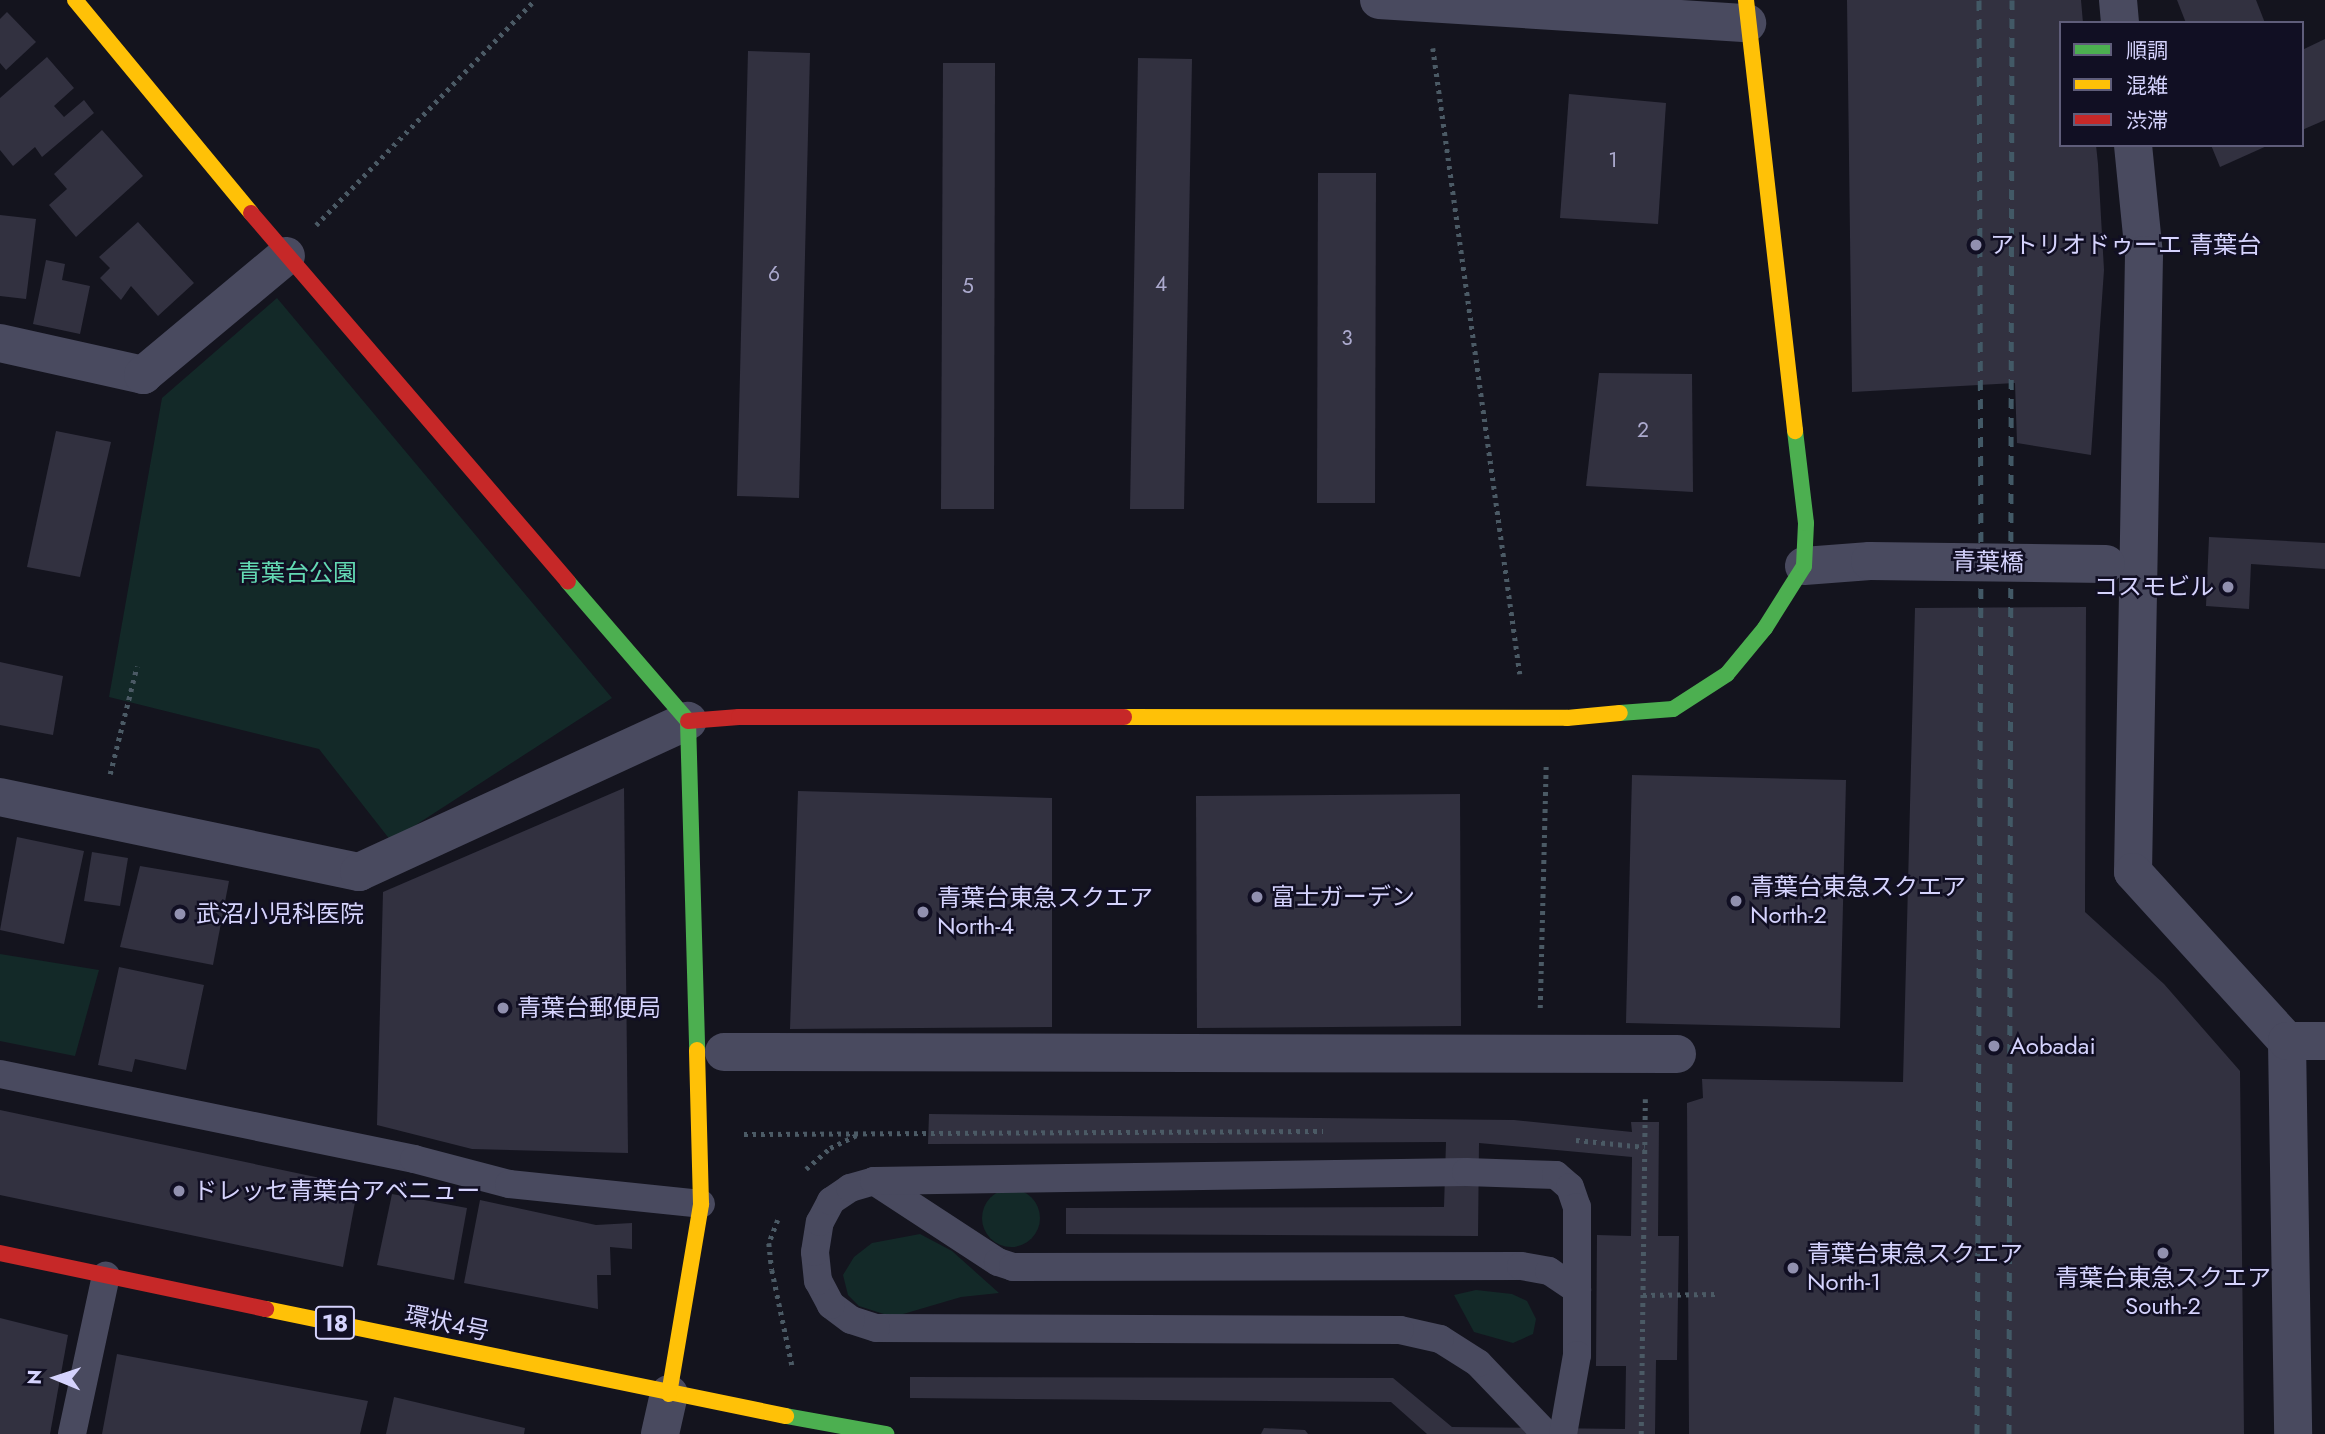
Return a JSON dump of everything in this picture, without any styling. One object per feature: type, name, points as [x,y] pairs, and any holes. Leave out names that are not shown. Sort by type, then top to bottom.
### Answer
[{"type":"street","points":[[75,0],[298,243],[688,722],[701,1204],[660,1434]]},
{"type":"street","points":[[0,797],[359,872],[688,722],[739,717],[1529,719],[1673,709],[1727,674],[1765,628],[1804,566],[1806,523],[1746,11],[1378,0]]},
{"type":"street","points":[[2118,0],[2120,21]]},
{"type":"street","points":[[2133,147],[2144,255],[2121,563],[2133,872],[2287,1041],[2293,1434]]},
{"type":"street","points":[[0,343],[143,376],[298,243]]},
{"type":"street","name":"青葉橋","points":[[1804,566],[1870,561],[2121,563]]},
{"type":"street","points":[[2287,1041],[2325,1041]]},
{"type":"street","points":[[724,1052],[1661,1054]]},
{"type":"street","name":"環状4号","points":[[0,1253],[105,1283],[886,1434]]},
{"type":"lane","points":[[0,1074],[414,1159],[509,1184],[701,1204]]},
{"type":"lane","points":[[1546,1434],[1478,1363],[1440,1339],[1400,1330],[876,1328],[851,1320],[831,1305],[818,1281],[815,1252],[818,1232],[831,1201],[850,1188],[874,1181],[1541,1172],[1556,1175],[1570,1187],[1577,1207],[1577,1356],[1563,1434]]},
{"type":"lane","points":[[874,1181],[998,1262],[1013,1267],[1521,1266],[1549,1272],[1577,1290]]},
{"type":"lane","points":[[72,1434],[105,1283]]},
{"type":"path","points":[[298,243],[535,0]]},
{"type":"path","points":[[1426,2],[1521,681]]},
{"type":"path","points":[[99,819],[136,666]]},
{"type":"path","points":[[1538,1055],[1546,750]]},
{"type":"path","points":[[1641,1434],[1645,1147],[1661,1054]]},
{"type":"path","points":[[744,1134],[1327,1131]]},
{"type":"path","points":[[1562,1138],[1645,1147]]},
{"type":"path","points":[[1643,1295],[1715,1294]]},
{"type":"green space","name":"青葉台公園","points":[[277,298],[612,698],[391,841],[319,749],[109,697],[162,398]]},
{"type":"green space","points":[[0,954],[99,970],[75,1056],[0,1041]]},
{"type":"green space","points":[[1005,1189],[1017,1189],[1032,1197],[1040,1212],[1040,1224],[1032,1239],[1017,1247],[1005,1247],[990,1239],[982,1224],[982,1212],[990,1197]]},
{"type":"green space","points":[[920,1234],[952,1251],[999,1293],[961,1297],[893,1317],[859,1306],[848,1295],[843,1275],[854,1257],[872,1243]]},
{"type":"green space","points":[[1476,1290],[1512,1294],[1527,1301],[1536,1319],[1533,1334],[1513,1343],[1474,1332],[1454,1295]]},
{"type":"building","name":"アトリオドゥーエ 青葉台","points":[[1847,0],[2081,0],[2083,21],[2059,21],[2059,147],[2096,147],[2098,164],[2104,270],[2091,455],[2017,443],[2015,383],[1852,392]]},
{"type":"building","points":[[2177,0],[2256,0],[2264,21],[2185,21]]},
{"type":"building","points":[[7,12],[36,42],[6,70],[0,63],[0,19]]},
{"type":"building","points":[[2325,39],[2325,120],[2304,129],[2304,49]]},
{"type":"building","points":[[748,51],[810,53],[799,498],[737,496]]},
{"type":"building","points":[[47,57],[74,88],[54,106],[64,117],[84,100],[94,113],[42,157],[35,147],[13,166],[0,150],[0,98]]},
{"type":"building","points":[[1138,58],[1192,59],[1184,509],[1130,509]]},
{"type":"building","points":[[943,63],[995,63],[994,509],[941,509]]},
{"type":"building","points":[[1569,94],[1666,103],[1658,224],[1560,218]]},
{"type":"building","points":[[102,130],[143,176],[76,237],[49,205],[67,189],[54,174]]},
{"type":"building","points":[[2212,147],[2265,147],[2220,167]]},
{"type":"building","points":[[1318,173],[1376,173],[1375,503],[1317,503]]},
{"type":"building","points":[[0,215],[36,219],[26,299],[0,296]]},
{"type":"building","points":[[138,222],[194,283],[158,316],[131,286],[121,300],[100,278],[110,268],[99,257]]},
{"type":"building","points":[[46,260],[65,264],[62,280],[90,286],[80,334],[33,324]]},
{"type":"building","points":[[1599,373],[1692,374],[1693,492],[1586,486]]},
{"type":"building","points":[[56,431],[111,442],[80,577],[27,567]]},
{"type":"building","name":"コスモビル","points":[[2209,537],[2325,543],[2325,569],[2251,564],[2249,609],[2206,606]]},
{"type":"building","points":[[2086,607],[2085,912],[2164,984],[2240,1071],[2244,1434],[1689,1434],[1687,1103],[1703,1098],[1702,1079],[1903,1082],[1915,608]]},
{"type":"building","points":[[0,662],[63,676],[53,735],[0,725]]},
{"type":"building","name":"青葉台東急スクエア North-2","points":[[1632,775],[1846,780],[1840,1028],[1626,1023]]},
{"type":"building","name":"青葉台郵便局","points":[[624,788],[628,1153],[472,1149],[377,1125],[383,892]]},
{"type":"building","name":"青葉台東急スクエア North-4","points":[[798,791],[1052,798],[1052,1027],[790,1029]]},
{"type":"building","points":[[1460,794],[1461,1026],[1197,1028],[1196,796]]},
{"type":"building","points":[[17,837],[84,851],[64,944],[0,930]]},
{"type":"building","points":[[92,852],[128,858],[120,906],[84,901]]},
{"type":"building","points":[[140,866],[229,881],[213,965],[120,947]]},
{"type":"building","points":[[119,967],[204,985],[186,1070],[135,1059],[132,1072],[98,1065]]},
{"type":"building","name":"ドレッセ青葉台アベニュー","points":[[0,1110],[358,1186],[343,1267],[0,1195]]},
{"type":"building","points":[[929,1114],[1514,1120],[1632,1132],[1631,1122],[1659,1122],[1658,1236],[1679,1236],[1677,1360],[1656,1360],[1655,1434],[1427,1434],[1391,1402],[910,1398],[910,1377],[1393,1378],[1452,1427],[1625,1429],[1626,1366],[1596,1366],[1597,1235],[1631,1236],[1632,1157],[1479,1143],[1478,1236],[1066,1234],[1066,1208],[1444,1207],[1446,1142],[928,1144]]},
{"type":"building","points":[[392,1194],[467,1208],[454,1280],[377,1265]]},
{"type":"building","points":[[480,1200],[596,1225],[632,1223],[632,1249],[610,1247],[611,1275],[597,1275],[598,1309],[464,1283]]},
{"type":"building","points":[[0,1318],[68,1335],[50,1434],[0,1434]]},
{"type":"building","points":[[117,1354],[368,1401],[360,1434],[102,1434]]},
{"type":"building","points":[[394,1397],[525,1428],[524,1434],[386,1434]]},
{"type":"building","points":[[1264,1428],[1305,1430],[1308,1434],[1261,1434]]},
{"type":"railway","points":[[1979,0],[1981,561],[1990,561]]},
{"type":"railway","points":[[2009,1434],[2012,0]]},
{"type":"railway","points":[[1977,1434],[1981,562],[2011,561]]},
{"type":"traffic: fast","points":[[1620,713],[1673,709],[1727,674],[1765,628],[1804,566],[1806,523],[1795,431]]},
{"type":"traffic: fast","points":[[568,582],[688,721],[697,1050]]},
{"type":"traffic: fast","points":[[786,1416],[886,1434]]},
{"type":"traffic: slow","points":[[75,0],[251,213]]},
{"type":"traffic: slow","points":[[1746,0],[1795,431]]},
{"type":"traffic: slow","points":[[1124,717],[1567,718],[1620,713]]},
{"type":"traffic: slow","points":[[669,1394],[701,1204],[697,1050]]},
{"type":"traffic: slow","points":[[266,1309],[786,1416]]},
{"type":"traffic: jam","points":[[251,213],[568,582]]},
{"type":"traffic: jam","points":[[688,721],[739,717],[1124,717]]},
{"type":"traffic: jam","points":[[0,1253],[266,1309]]},
{"type":"place","name":"アトリオドゥーエ 青葉台","points":[[1976,245]]},
{"type":"place","name":"コスモビル","points":[[2228,587]]},
{"type":"place","name":"富士ガーデン","points":[[1257,897]]},
{"type":"place","name":"青葉台東急スクエア North-2","points":[[1736,901]]},
{"type":"place","name":"青葉台東急スクエア North-4","points":[[923,912]]},
{"type":"place","name":"武沼小児科医院","points":[[180,914]]},
{"type":"place","name":"青葉台郵便局","points":[[503,1008]]},
{"type":"place","name":"Aobadai","points":[[1994,1046]]},
{"type":"place","name":"ドレッセ青葉台アベニュー","points":[[179,1191]]},
{"type":"place","name":"青葉台東急スクエア South-2","points":[[2163,1253]]},
{"type":"place","name":"青葉台東急スクエア North-1","points":[[1793,1268]]}]
